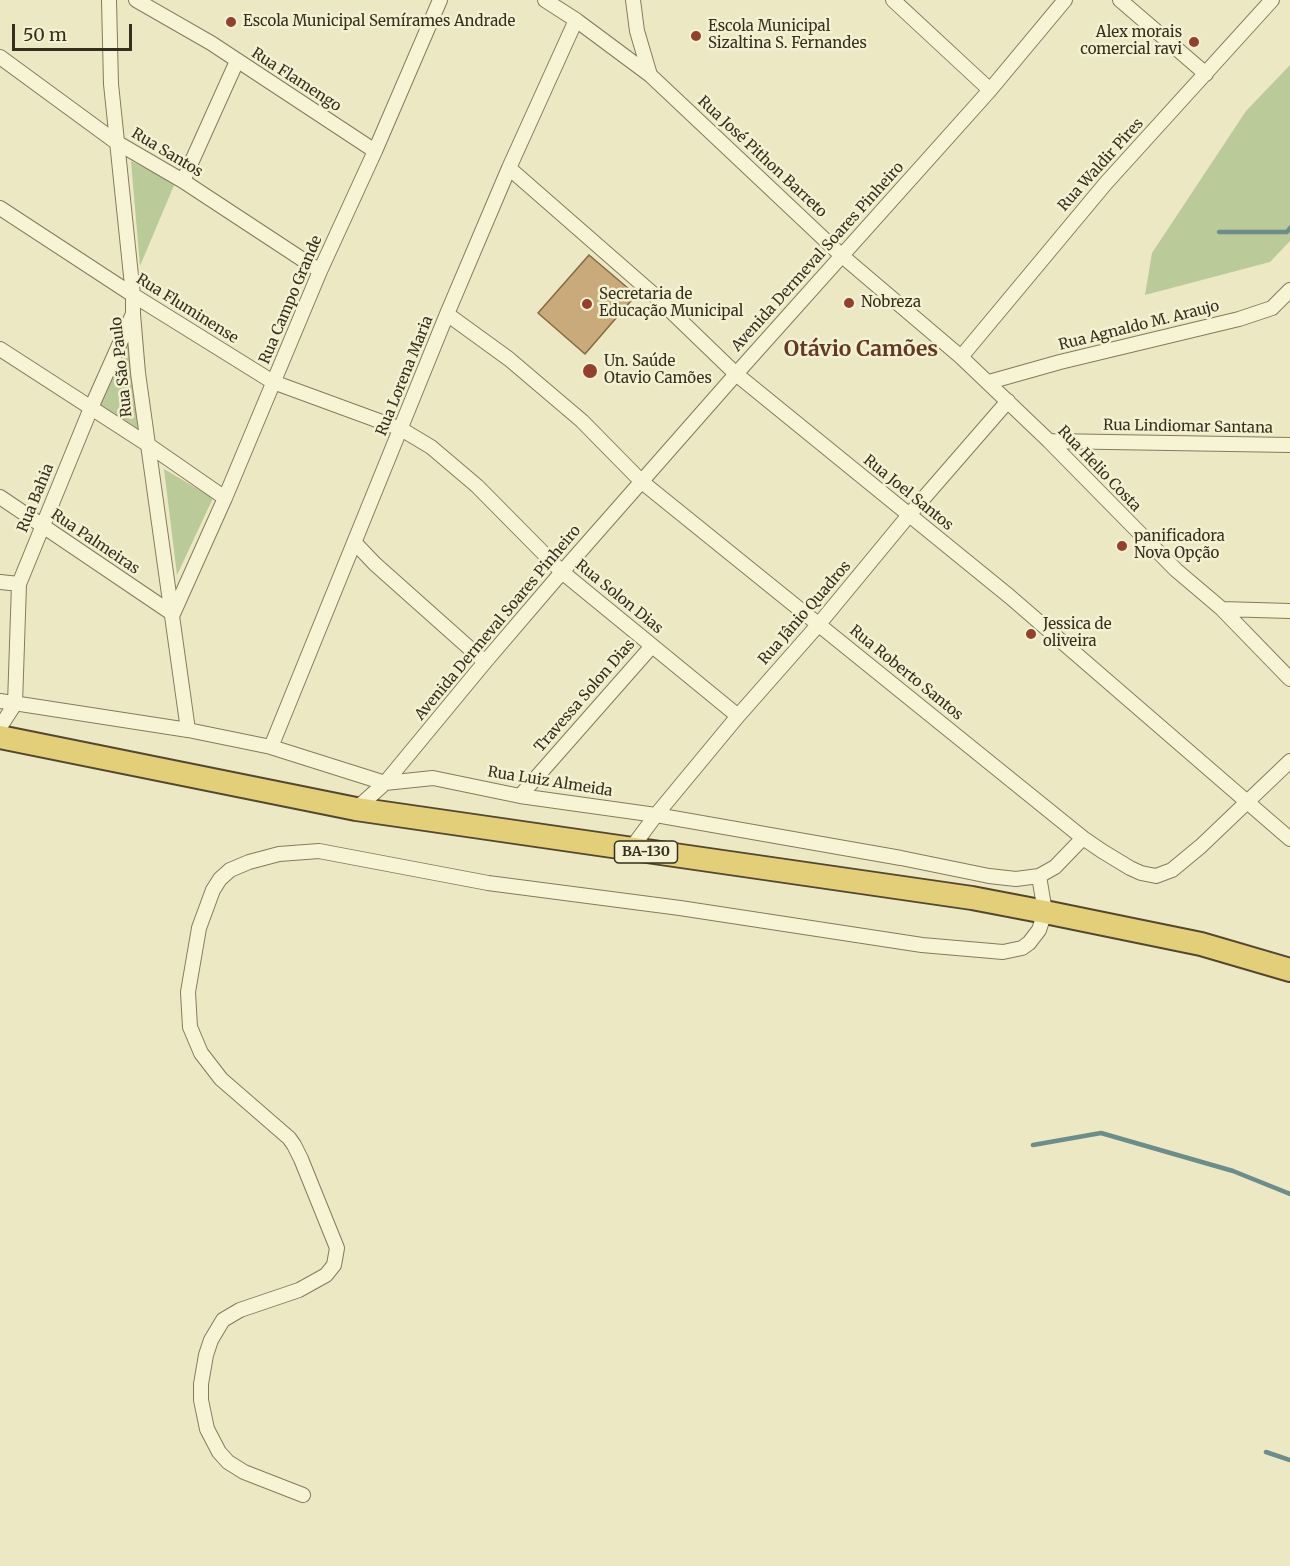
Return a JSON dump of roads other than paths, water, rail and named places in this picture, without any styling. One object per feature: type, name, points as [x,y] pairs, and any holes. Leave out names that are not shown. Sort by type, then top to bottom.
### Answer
[{"type":"highway","name":"BA-130","points":[[0,737],[356,809],[972,898],[1202,944],[1290,970]]},
{"type":"street","name":"Rua São Paulo","points":[[109,0],[111,84],[133,295],[140,390],[188,730]]},
{"type":"street","name":"Rua Flamengo","points":[[136,0],[212,43],[375,151]]},
{"type":"street","name":"Rua Campo Grande","points":[[173,614],[225,498],[320,271],[440,0]]},
{"type":"street","name":"Rua José Pithon Barreto","points":[[545,0],[650,75],[841,255],[961,357]]},
{"type":"street","points":[[633,0],[638,31],[650,75]]},
{"type":"street","points":[[893,0],[990,90]]},
{"type":"street","name":"Avenida Dermeval Soares Pinheiro","points":[[356,809],[385,783],[562,572],[841,255],[990,90],[1065,0]]},
{"type":"street","points":[[1120,0],[1206,74]]},
{"type":"street","name":"Rua Waldir Pires","points":[[961,357],[1106,183],[1272,0]]},
{"type":"street","name":"Rua Lorena Maria","points":[[271,747],[447,315],[509,168],[576,20]]},
{"type":"street","name":"Rua Santos","points":[[0,57],[116,142],[183,181],[320,271]]},
{"type":"street","points":[[183,181],[237,61]]},
{"type":"street","name":"Rua Joel Santos","points":[[509,168],[652,293],[736,374],[1053,633],[1290,839]]},
{"type":"street","name":"Rua Fluminense","points":[[0,208],[133,295],[273,382],[401,429]]},
{"type":"street","name":"Rua Agnaldo M. Araujo","points":[[989,382],[1060,362],[1239,319],[1272,308],[1290,290]]},
{"type":"street","points":[[1272,308],[1290,305]]},
{"type":"street","name":"Rua Bahia","points":[[15,704],[19,584],[91,408],[133,314]]},
{"type":"street","name":"Rua Roberto Santos","points":[[447,315],[509,359],[582,421],[642,482],[1101,851],[1130,868],[1156,876],[1172,870],[1248,802]]},
{"type":"street","points":[[0,349],[147,444],[225,498]]},
{"type":"street","name":"Rua Helio Costa","points":[[961,357],[1049,441],[1176,570],[1222,609],[1290,679]]},
{"type":"street","name":"Rua Jânio Quadros","points":[[630,850],[738,716],[1008,401]]},
{"type":"street","name":"Rua Solon Dias","points":[[401,429],[431,447],[453,465],[477,486],[562,572],[738,716]]},
{"type":"street","name":"Rua Lindiomar Santana","points":[[1049,441],[1290,445]]},
{"type":"street","name":"Rua Palmeiras","points":[[0,497],[173,614]]},
{"type":"street","points":[[355,543],[375,564],[485,662]]},
{"type":"street","points":[[0,582],[19,584]]},
{"type":"street","points":[[1222,609],[1290,611]]},
{"type":"street","name":"Travessa Solon Dias","points":[[520,796],[652,646]]},
{"type":"street","name":"Rua Luiz Almeida","points":[[0,702],[188,730],[271,747],[385,783],[433,778],[520,796],[656,815],[989,876],[1016,879],[1039,876]]},
{"type":"street","points":[[0,727],[15,704]]},
{"type":"street","points":[[1248,802],[1290,761]]},
{"type":"street","points":[[303,1495],[244,1472],[228,1462],[219,1452],[207,1429],[201,1400],[206,1355],[211,1340],[223,1320],[240,1310],[299,1290],[326,1275],[334,1265],[337,1248],[294,1145],[289,1138],[221,1079],[201,1053],[190,1027],[188,992],[199,928],[213,890],[230,870],[279,854],[320,851],[488,883],[680,908],[922,945],[1003,952],[1022,948],[1039,930],[1045,912],[1039,876],[1055,867],[1083,838]]},
{"type":"waterway","points":[[1219,232],[1287,232],[1290,228]]},
{"type":"waterway","points":[[1033,1145],[1101,1133],[1233,1171],[1290,1194]]},
{"type":"waterway","points":[[1266,1452],[1290,1460]]},
{"type":"place","name":"Escola Municipal Semírames Andrade","points":[[231,22]]},
{"type":"place","name":"Escola Municipal Sizaltina S. Fernandes","points":[[696,36]]},
{"type":"place","name":"Alex morais comercial ravi","points":[[1194,42]]},
{"type":"place","name":"Nobreza","points":[[849,303]]},
{"type":"place","name":"Secretaria de Educação Municipal","points":[[587,304]]},
{"type":"place","name":"Un. Saúde Otavio Camões","points":[[590,371]]},
{"type":"place","name":"panificadora Nova Opção","points":[[1122,546]]},
{"type":"place","name":"Jessica de oliveira","points":[[1031,634]]},
{"type":"district","name":"Otávio Camões","points":[[861,350]]}]
